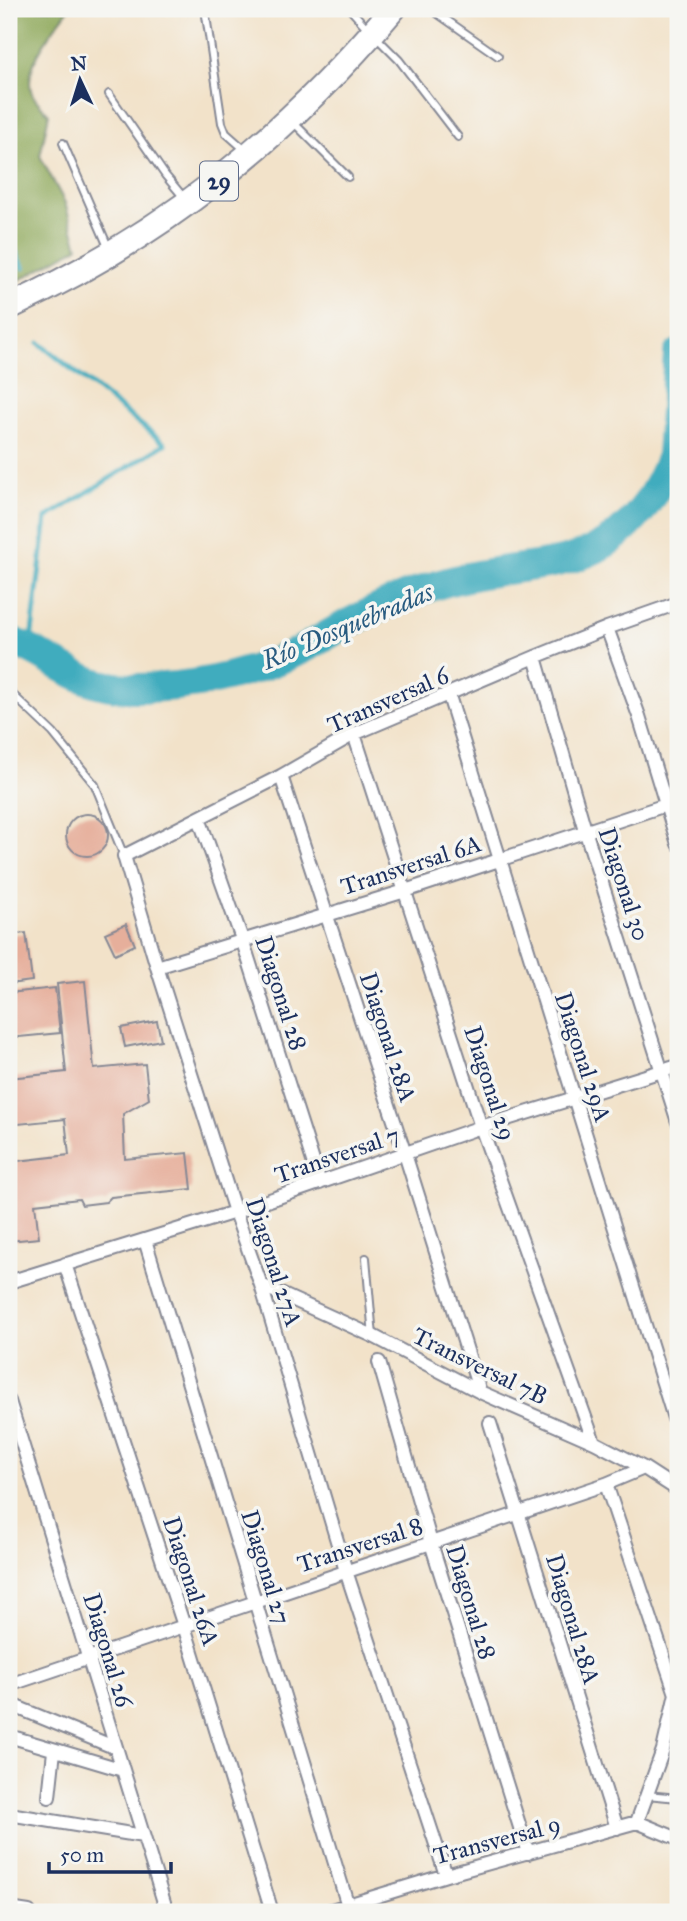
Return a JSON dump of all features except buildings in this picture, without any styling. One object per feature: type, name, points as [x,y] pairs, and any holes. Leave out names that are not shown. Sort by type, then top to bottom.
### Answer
[{"type":"highway","name":"29","points":[[9,307],[112,254],[188,203],[251,155],[373,34],[393,9]]},
{"type":"street","name":"Transversal 6","points":[[124,856],[281,776],[354,734],[449,696],[535,657],[678,603]]},
{"type":"street","points":[[607,628],[672,803],[678,845]]},
{"type":"street","name":"Diagonal 30","points":[[535,657],[585,830],[678,1122]]},
{"type":"street","name":"Diagonal 29A","points":[[449,696],[678,1431]]},
{"type":"street","name":"Diagonal 29","points":[[354,734],[481,1127],[594,1442]]},
{"type":"street","name":"Diagonal 28A","points":[[281,776],[480,1392]]},
{"type":"street","name":"Transversal 6A","points":[[157,967],[405,891],[672,803]]},
{"type":"street","name":"Diagonal 28","points":[[199,818],[243,942],[320,1183]]},
{"type":"street","name":"Diagonal 27A","points":[[124,856],[235,1212],[261,1285],[346,1571],[446,1875]]},
{"type":"street","name":"Transversal 7","points":[[9,1282],[235,1212],[481,1127],[678,1066]]},
{"type":"street","name":"Diagonal 27","points":[[145,1240],[348,1906]]},
{"type":"street","name":"Diagonal 26A","points":[[65,1265],[184,1626],[272,1912]]},
{"type":"street","name":"Transversal 7B","points":[[261,1285],[373,1336],[480,1392],[594,1442],[644,1468],[678,1490]]},
{"type":"street","name":"Diagonal 28","points":[[379,1362],[430,1543],[528,1853]]},
{"type":"street","name":"Diagonal 26","points":[[9,1401],[167,1912]]},
{"type":"street","name":"Diagonal 28A","points":[[490,1423],[617,1828]]},
{"type":"street","name":"Transversal 8","points":[[10,1680],[184,1626],[606,1484],[644,1468]]},
{"type":"street","points":[[606,1484],[677,1690],[663,1751],[637,1822],[678,1839]]},
{"type":"street","points":[[9,1704],[116,1748]]},
{"type":"street","points":[[9,1736],[123,1770]]},
{"type":"street","points":[[49,1797],[54,1751]]},
{"type":"street","points":[[9,1814],[143,1836]]},
{"type":"street","name":"Transversal 9","points":[[325,1912],[637,1822]]},
{"type":"street","points":[[9,1909],[29,1912]]},
{"type":"lane","points":[[205,9],[222,122],[226,133],[251,155]]},
{"type":"lane","points":[[351,9],[398,60],[458,137]]},
{"type":"lane","points":[[431,9],[498,56]]},
{"type":"lane","points":[[108,94],[165,176],[188,203]]},
{"type":"lane","points":[[290,119],[348,177]]},
{"type":"lane","points":[[63,143],[112,254]]},
{"type":"lane","name":"Diagonal 27A","points":[[9,691],[53,733],[95,785],[124,856]]},
{"type":"lane","points":[[366,1258],[373,1336]]},
{"type":"lane","points":[[647,1795],[678,1798]]},
{"type":"green space","points":[[9,9],[69,9],[34,63],[30,87],[34,97],[49,114],[40,156],[65,203],[78,247],[9,286]]},
{"type":"waterway","points":[[9,239],[24,268]]},
{"type":"waterway","points":[[30,649],[46,518],[165,444],[39,343]]},
{"type":"waterway","name":"Río Dosquebradas","points":[[9,640],[81,677],[111,686],[152,688],[195,683],[238,674],[279,660],[368,613],[425,589],[473,576],[579,556],[606,543],[628,526],[646,505],[666,469],[671,456],[678,354]]}]
